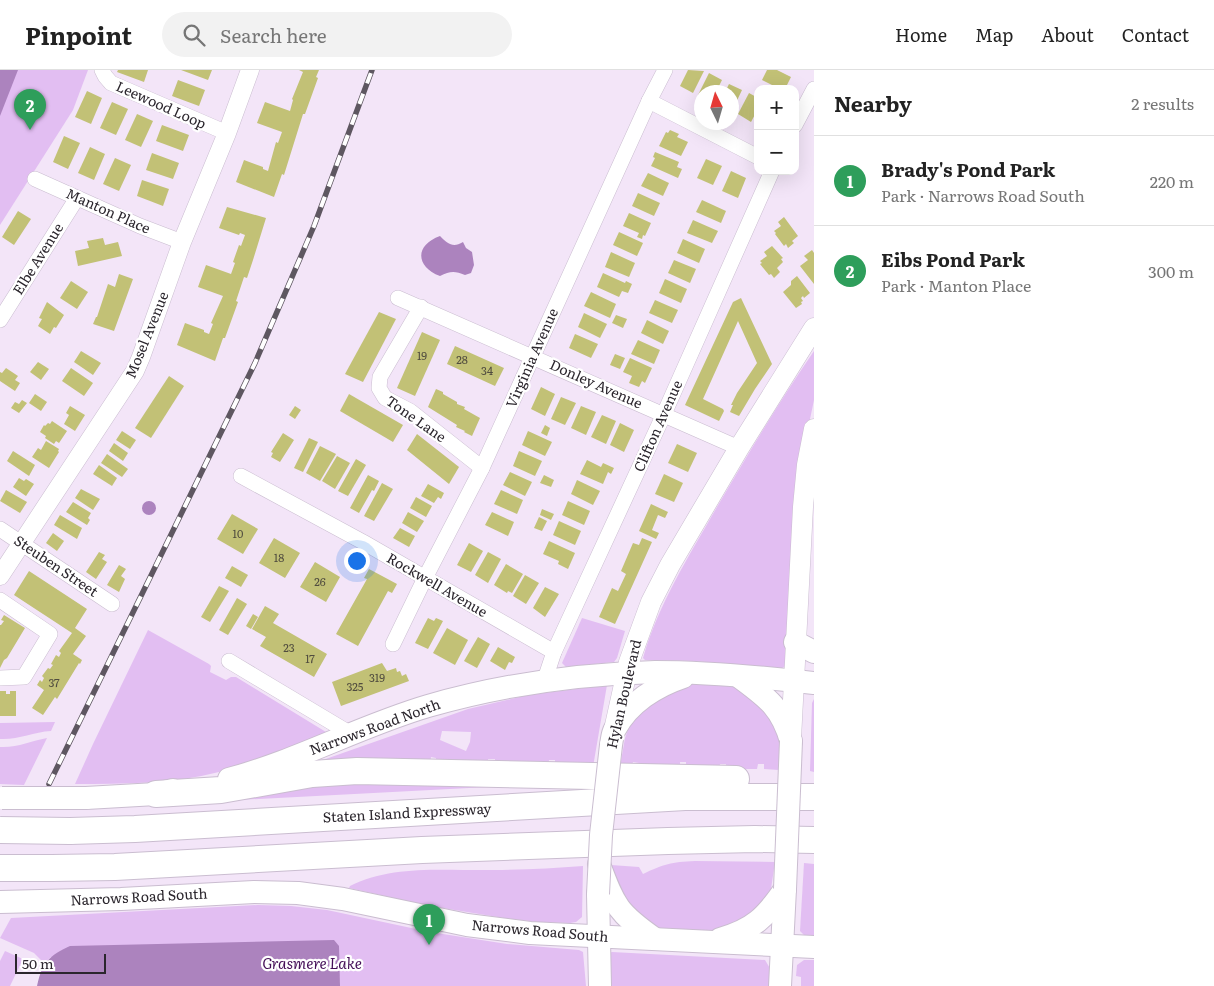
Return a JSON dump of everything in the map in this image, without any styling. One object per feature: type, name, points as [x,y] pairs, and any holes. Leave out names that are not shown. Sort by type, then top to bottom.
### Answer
[{"type":"highway","points":[[156,794],[221,790],[312,774],[357,771],[814,781]]},
{"type":"highway","name":"Staten Island Expressway","points":[[0,830],[142,828],[685,796],[814,797]]},
{"type":"highway","points":[[0,868],[116,867],[414,850],[631,842],[755,839],[814,840]]},
{"type":"highway","points":[[631,842],[686,852],[775,851],[814,854]]},
{"type":"main road","name":"Hylan Boulevard","points":[[600,986],[598,936],[604,894],[599,863],[603,809],[612,738],[626,674],[640,629],[651,602],[674,558],[739,448],[814,328]]},
{"type":"main road","points":[[780,986],[791,741],[804,682],[810,485],[814,430]]},
{"type":"main road","name":"Narrows Road North","points":[[1,798],[86,798],[156,794],[241,776],[406,713],[490,691],[544,682],[626,674],[694,674],[804,682]]},
{"type":"main road","points":[[612,738],[627,712],[648,693],[664,684],[694,674]]},
{"type":"main road","points":[[738,676],[772,703],[782,717],[791,741]]},
{"type":"main road","points":[[709,942],[743,931],[755,924],[770,911],[785,889]]},
{"type":"main road","name":"Narrows Road South","points":[[0,902],[130,899],[254,892],[298,893],[344,899],[467,925],[530,933],[814,947]]},
{"type":"main road","points":[[604,894],[623,914],[655,939]]},
{"type":"street","name":"Leewood Loop","points":[[102,70],[111,83],[227,133]]},
{"type":"street","name":"Mosel Avenue","points":[[0,576],[135,371],[182,242],[227,133],[250,70]]},
{"type":"street","name":"Virginia Avenue","points":[[394,644],[425,578],[482,468],[649,101],[665,70]]},
{"type":"street","points":[[799,118],[814,89]]},
{"type":"street","points":[[649,101],[754,155]]},
{"type":"street","name":"Clifton Avenue","points":[[544,682],[554,652],[664,414],[770,175]]},
{"type":"street","name":"Manton Place","points":[[35,179],[140,226],[182,242]]},
{"type":"street","name":"Elbe Avenue","points":[[0,320],[77,198]]},
{"type":"street","name":"Donley Avenue","points":[[398,298],[739,448]]},
{"type":"street","name":"Tone Lane","points":[[421,307],[380,377],[379,388],[385,398],[410,412],[482,468]]},
{"type":"street","name":"Rockwell Avenue","points":[[241,476],[554,652]]},
{"type":"street","name":"Steuben Street","points":[[0,529],[112,604]]},
{"type":"street","points":[[0,600],[50,634],[24,677],[0,678]]},
{"type":"street","points":[[230,661],[351,734]]},
{"type":"shaded area","points":[[0,70],[88,70],[73,110],[0,225]]},
{"type":"shaded area","points":[[814,351],[814,400],[805,443],[787,665],[782,668],[693,661],[645,660],[643,658],[657,618],[686,562],[764,428]]},
{"type":"shaded area","points":[[582,618],[625,631],[614,662],[566,667],[562,663]]},
{"type":"shaded area","points":[[148,630],[209,664],[211,666],[210,672],[226,680],[236,677],[328,735],[247,764],[201,776],[148,782],[75,784]]},
{"type":"shaded area","points":[[689,684],[737,687],[764,705],[779,735],[779,770],[764,769],[764,764],[758,764],[757,769],[726,769],[726,764],[720,764],[719,769],[686,768],[686,762],[680,762],[680,768],[639,767],[639,763],[633,762],[632,767],[620,767],[629,727],[645,705]]},
{"type":"shaded area","points":[[607,685],[593,767],[555,766],[555,760],[549,760],[548,766],[544,762],[539,762],[495,766],[495,759],[488,759],[488,766],[436,765],[436,758],[431,757],[430,765],[320,761],[468,709],[528,695]],"holes":[[[442,731],[471,732],[470,742],[466,751],[440,740]]]},
{"type":"shaded area","points":[[814,699],[814,772],[810,771],[812,703]]},
{"type":"shaded area","points":[[55,722],[51,731],[0,739],[0,723]]},
{"type":"shaded area","points":[[47,738],[24,785],[0,784],[0,747]]},
{"type":"shaded area","points":[[312,782],[488,787],[238,800]]},
{"type":"shaded area","points":[[695,861],[775,862],[771,889],[756,914],[722,932],[667,931],[648,924],[635,916],[614,881],[611,865],[639,867],[643,874],[668,864]]},
{"type":"shaded area","points":[[804,863],[814,864],[814,937],[805,936],[800,931]]},
{"type":"shaded area","points":[[583,866],[582,917],[576,922],[570,923],[504,918],[430,906],[349,888],[367,879],[384,874],[420,870],[516,870]]},
{"type":"shaded area","points":[[258,905],[327,910],[430,932],[507,944],[579,950],[583,952],[586,986],[340,986],[339,975],[51,957],[44,963],[34,953],[0,938],[11,918]]},
{"type":"shaded area","points":[[5,951],[23,959],[10,986],[0,986],[0,961]]},
{"type":"shaded area","points":[[609,953],[765,960],[771,970],[771,986],[611,986]]},
{"type":"shaded area","points":[[804,960],[814,960],[814,986],[801,986],[801,977],[796,976],[797,965]]},
{"type":"water","points":[[0,70],[18,70],[0,116]]},
{"type":"water","points":[[440,236],[451,244],[456,245],[463,242],[466,248],[472,252],[474,265],[471,273],[465,275],[452,272],[440,276],[426,267],[422,261],[422,250],[432,240]]},
{"type":"water","points":[[149,501],[154,503],[156,508],[154,513],[149,515],[144,513],[142,508],[144,503]]},
{"type":"water","name":"Grasmere Lake","points":[[334,940],[339,946],[340,986],[37,986],[44,965],[57,953],[70,946]]},
{"type":"building","points":[[118,70],[148,70],[144,82],[117,72]]},
{"type":"building","points":[[181,70],[212,70],[208,80]]},
{"type":"building","points":[[299,70],[319,70],[316,77],[318,78],[305,114],[303,114],[284,175],[282,174],[274,197],[236,182],[244,160],[263,167],[263,169],[268,171],[276,142],[278,143],[282,132],[257,123],[265,102],[290,111],[292,99],[303,72]]},
{"type":"building","points":[[688,70],[704,71],[697,85],[694,85],[693,93],[680,86]]},
{"type":"building","points":[[767,70],[777,70],[791,77],[787,85],[772,85],[762,80]]},
{"type":"building","points":[[709,73],[722,80],[720,85],[703,85]]},
{"type":"building","points":[[178,80],[205,90],[199,106],[172,96]]},
{"type":"building","points":[[87,91],[102,98],[91,124],[75,117]]},
{"type":"building","points":[[749,93],[754,96],[754,116],[751,122],[739,115]]},
{"type":"building","points":[[112,102],[128,109],[116,135],[100,128]]},
{"type":"building","points":[[137,114],[153,121],[141,147],[125,140]]},
{"type":"building","points":[[162,125],[189,135],[183,151],[156,141]]},
{"type":"building","points":[[670,130],[679,134],[677,137],[688,142],[681,156],[659,146],[666,132],[668,133]]},
{"type":"building","points":[[64,136],[80,143],[68,169],[53,162]]},
{"type":"building","points":[[90,147],[105,154],[94,180],[78,173]]},
{"type":"building","points":[[655,152],[679,162],[677,167],[682,169],[678,178],[651,166],[655,158],[653,157]]},
{"type":"building","points":[[152,153],[179,163],[173,179],[146,170]]},
{"type":"building","points":[[115,158],[131,165],[119,191],[103,184]]},
{"type":"building","points":[[706,159],[722,166],[713,185],[697,178]]},
{"type":"building","points":[[731,171],[746,178],[738,198],[722,191]]},
{"type":"building","points":[[648,173],[669,183],[663,196],[641,186]]},
{"type":"building","points":[[142,180],[169,189],[163,206],[137,196]]},
{"type":"building","points":[[638,193],[660,203],[654,216],[632,206]]},
{"type":"building","points":[[702,200],[726,211],[721,223],[696,212]]},
{"type":"building","points":[[227,207],[266,218],[247,278],[244,277],[236,301],[238,302],[215,361],[177,345],[185,323],[204,330],[204,332],[209,334],[213,324],[211,323],[223,296],[198,287],[206,265],[231,274],[239,245],[241,246],[245,235],[240,233],[239,235],[219,228]]},
{"type":"building","points":[[18,211],[31,219],[14,245],[2,237]]},
{"type":"building","points":[[629,213],[651,223],[642,239],[637,237],[639,233],[623,226]]},
{"type":"building","points":[[784,217],[798,236],[788,248],[786,244],[784,246],[774,231],[781,226],[778,222]]},
{"type":"building","points":[[693,220],[718,231],[712,243],[687,233]]},
{"type":"building","points":[[619,232],[643,243],[637,256],[613,245]]},
{"type":"building","points":[[103,238],[105,245],[118,242],[122,256],[78,266],[75,251],[89,248],[87,241]]},
{"type":"building","points":[[683,239],[705,249],[699,263],[677,253]]},
{"type":"building","points":[[772,246],[783,258],[781,259],[783,262],[777,268],[780,272],[774,278],[760,264],[762,263],[760,261],[767,256],[764,252]]},
{"type":"building","points":[[812,250],[814,253],[814,284],[800,266],[808,260],[804,256]]},
{"type":"building","points":[[611,252],[635,263],[629,277],[605,267]]},
{"type":"building","points":[[674,260],[696,269],[690,283],[668,273]]},
{"type":"building","points":[[603,273],[625,283],[626,281],[632,284],[628,293],[622,291],[619,297],[597,287]]},
{"type":"building","points":[[119,274],[133,279],[114,331],[93,324],[108,284],[115,287]]},
{"type":"building","points":[[797,276],[810,293],[801,298],[802,304],[796,308],[783,292]]},
{"type":"building","points":[[665,279],[687,289],[681,303],[659,293]]},
{"type":"building","points":[[71,281],[88,292],[77,309],[60,298]]},
{"type":"building","points":[[591,292],[616,304],[610,318],[584,306]]},
{"type":"building","points":[[741,298],[772,364],[739,416],[730,412],[737,393],[757,363],[738,321],[703,399],[723,409],[724,411],[719,421],[685,405],[733,302]]},
{"type":"building","points":[[655,300],[678,310],[672,323],[649,313]]},
{"type":"building","points":[[47,302],[64,315],[50,334],[38,326],[42,319],[39,318]]},
{"type":"building","points":[[379,312],[396,319],[363,382],[345,374]]},
{"type":"building","points":[[584,313],[607,324],[600,338],[578,327]]},
{"type":"building","points":[[616,315],[627,319],[623,328],[612,323]]},
{"type":"building","points":[[647,320],[669,331],[663,344],[641,333]]},
{"type":"building","points":[[422,332],[440,340],[415,396],[397,388]]},
{"type":"building","points":[[575,334],[598,344],[591,358],[569,348]]},
{"type":"building","points":[[638,340],[660,350],[654,364],[631,354]]},
{"type":"building","points":[[455,346],[504,368],[495,386],[447,364]]},
{"type":"building","points":[[81,351],[101,363],[93,375],[74,362]]},
{"type":"building","points":[[615,354],[625,358],[620,369],[610,365]]},
{"type":"building","points":[[630,358],[652,368],[645,383],[642,381],[639,387],[629,383],[632,376],[623,372]]},
{"type":"building","points":[[38,362],[49,369],[41,380],[30,372]]},
{"type":"building","points":[[6,368],[18,376],[15,380],[20,383],[15,391],[0,381],[0,372],[2,373]]},
{"type":"building","points":[[71,368],[93,383],[84,396],[62,381]]},
{"type":"building","points":[[169,376],[184,386],[151,438],[135,428]]},
{"type":"building","points":[[541,387],[555,394],[545,416],[531,409]]},
{"type":"building","points":[[436,389],[480,418],[472,436],[428,407]]},
{"type":"building","points":[[35,394],[47,402],[41,411],[29,403]]},
{"type":"building","points":[[349,394],[403,425],[393,442],[340,411]]},
{"type":"building","points":[[561,397],[576,403],[565,425],[551,419]]},
{"type":"building","points":[[22,400],[27,403],[19,413],[11,408],[15,402],[19,404]]},
{"type":"building","points":[[70,406],[85,415],[75,431],[64,424],[69,415],[66,413]]},
{"type":"building","points":[[295,406],[301,410],[295,419],[289,415]]},
{"type":"building","points":[[581,406],[596,412],[586,435],[571,428]]},
{"type":"building","points":[[602,415],[616,421],[606,444],[591,437]]},
{"type":"building","points":[[52,421],[67,431],[59,443],[56,441],[54,444],[40,432],[44,425],[50,424]]},
{"type":"building","points":[[620,423],[634,430],[624,452],[610,445]]},
{"type":"building","points":[[545,425],[550,428],[547,436],[541,433]]},
{"type":"building","points":[[122,431],[136,440],[130,449],[116,440]]},
{"type":"building","points":[[528,431],[552,442],[545,456],[522,445]]},
{"type":"building","points":[[283,433],[294,440],[280,462],[271,457],[273,453],[271,452]]},
{"type":"building","points":[[417,434],[459,467],[449,484],[407,450]]},
{"type":"building","points":[[309,438],[318,442],[303,472],[294,468]]},
{"type":"building","points":[[46,441],[59,449],[49,468],[32,457],[38,448],[41,450]]},
{"type":"building","points":[[114,443],[128,453],[123,461],[109,451]]},
{"type":"building","points":[[677,444],[697,453],[688,472],[668,463]]},
{"type":"building","points":[[320,446],[336,454],[320,481],[306,473]]},
{"type":"building","points":[[13,451],[35,465],[29,476],[7,461]]},
{"type":"building","points":[[519,451],[542,461],[535,476],[513,466]]},
{"type":"building","points":[[107,454],[128,469],[122,477],[101,463]]},
{"type":"building","points":[[337,456],[350,463],[335,489],[322,481]]},
{"type":"building","points":[[356,459],[366,465],[348,496],[338,491]]},
{"type":"building","points":[[587,460],[601,467],[603,463],[614,468],[611,474],[608,472],[603,484],[580,474]]},
{"type":"building","points":[[99,465],[117,478],[112,486],[93,474]]},
{"type":"building","points":[[510,472],[532,482],[525,496],[503,485]]},
{"type":"building","points":[[664,474],[683,483],[674,502],[655,494]]},
{"type":"building","points":[[368,475],[379,481],[359,513],[350,508]]},
{"type":"building","points":[[544,475],[554,480],[551,487],[540,483]]},
{"type":"building","points":[[19,478],[24,481],[26,479],[34,484],[26,496],[13,487]]},
{"type":"building","points":[[577,480],[600,491],[593,505],[571,494]]},
{"type":"building","points":[[382,483],[393,489],[374,521],[364,516]]},
{"type":"building","points":[[428,484],[444,493],[441,499],[438,497],[434,503],[421,496]]},
{"type":"building","points":[[81,489],[100,499],[93,510],[75,498]]},
{"type":"building","points":[[6,490],[27,502],[20,513],[0,501]]},
{"type":"building","points":[[501,490],[523,500],[517,514],[494,504]]},
{"type":"building","points":[[416,497],[432,506],[426,517],[410,508]]},
{"type":"building","points":[[568,501],[590,511],[584,525],[562,515]]},
{"type":"building","points":[[73,502],[91,513],[87,525],[66,512]]},
{"type":"building","points":[[651,504],[668,512],[665,518],[658,515],[652,530],[659,533],[656,539],[639,531]]},
{"type":"building","points":[[542,509],[554,514],[551,520],[540,515]]},
{"type":"building","points":[[408,512],[424,521],[417,532],[402,523]]},
{"type":"building","points":[[492,512],[514,522],[508,536],[485,525]]},
{"type":"building","points":[[232,514],[258,529],[243,554],[217,539]]},
{"type":"building","points":[[60,515],[82,528],[77,539],[54,525]]},
{"type":"building","points":[[539,517],[547,521],[542,531],[534,528]]},
{"type":"building","points":[[559,521],[581,531],[575,545],[553,535]]},
{"type":"building","points":[[400,528],[415,536],[409,547],[393,538]]},
{"type":"building","points":[[53,533],[64,541],[57,551],[46,543]]},
{"type":"building","points":[[274,538],[300,553],[285,578],[259,563]]},
{"type":"building","points":[[642,538],[652,542],[615,624],[599,617],[612,588],[618,591],[626,574],[621,571],[633,543],[639,545]]},
{"type":"building","points":[[549,541],[575,553],[568,569],[558,564],[559,561],[543,554]]},
{"type":"building","points":[[469,543],[483,551],[471,572],[457,565]]},
{"type":"building","points":[[99,552],[105,555],[102,559],[107,562],[96,579],[86,572]]},
{"type":"building","points":[[488,552],[501,559],[488,583],[475,575]]},
{"type":"building","points":[[315,562],[340,577],[326,602],[300,587]]},
{"type":"building","points":[[506,564],[523,574],[512,593],[508,591],[507,593],[494,585]]},
{"type":"building","points":[[119,565],[126,569],[121,576],[125,579],[119,592],[107,585]]},
{"type":"building","points":[[232,566],[248,575],[241,587],[225,578]]},
{"type":"building","points":[[369,569],[397,584],[392,593],[388,591],[358,646],[336,634],[367,579],[364,578]]},
{"type":"building","points":[[29,571],[87,609],[75,628],[86,636],[73,654],[82,660],[57,699],[55,697],[43,715],[32,708],[44,690],[37,685],[40,680],[42,682],[44,678],[42,676],[48,668],[50,669],[53,665],[51,664],[56,655],[59,657],[61,653],[59,651],[72,633],[14,595]]},
{"type":"building","points":[[525,575],[539,583],[526,604],[513,596]]},
{"type":"building","points":[[219,586],[229,591],[210,622],[201,617]]},
{"type":"building","points":[[545,587],[559,594],[545,617],[533,608]]},
{"type":"building","points":[[237,598],[247,604],[228,635],[219,630]]},
{"type":"building","points":[[265,606],[279,614],[273,623],[327,654],[314,677],[260,646],[266,637],[252,629]]},
{"type":"building","points":[[253,614],[258,617],[251,629],[246,626]]},
{"type":"building","points":[[4,615],[25,628],[0,668],[0,625],[4,621],[1,620]]},
{"type":"building","points":[[428,618],[434,621],[436,618],[443,621],[428,649],[415,643]]},
{"type":"building","points":[[447,628],[468,640],[455,665],[433,653]]},
{"type":"building","points":[[478,637],[490,644],[477,668],[464,661]]},
{"type":"building","points":[[498,647],[515,657],[512,663],[509,662],[505,670],[490,661]]},
{"type":"building","points":[[382,663],[387,671],[396,668],[397,672],[400,671],[402,676],[406,674],[409,681],[341,706],[332,682]]},
{"type":"building","points":[[0,691],[6,691],[6,694],[10,694],[10,691],[16,691],[16,716],[0,716]]},
{"type":"railway","points":[[49,784],[255,363],[314,226],[372,70]]},
{"type":"place","name":"Eibs Pond Park","points":[[30,130]]},
{"type":"place","name":"Brady's Pond Park","points":[[429,945]]}]
